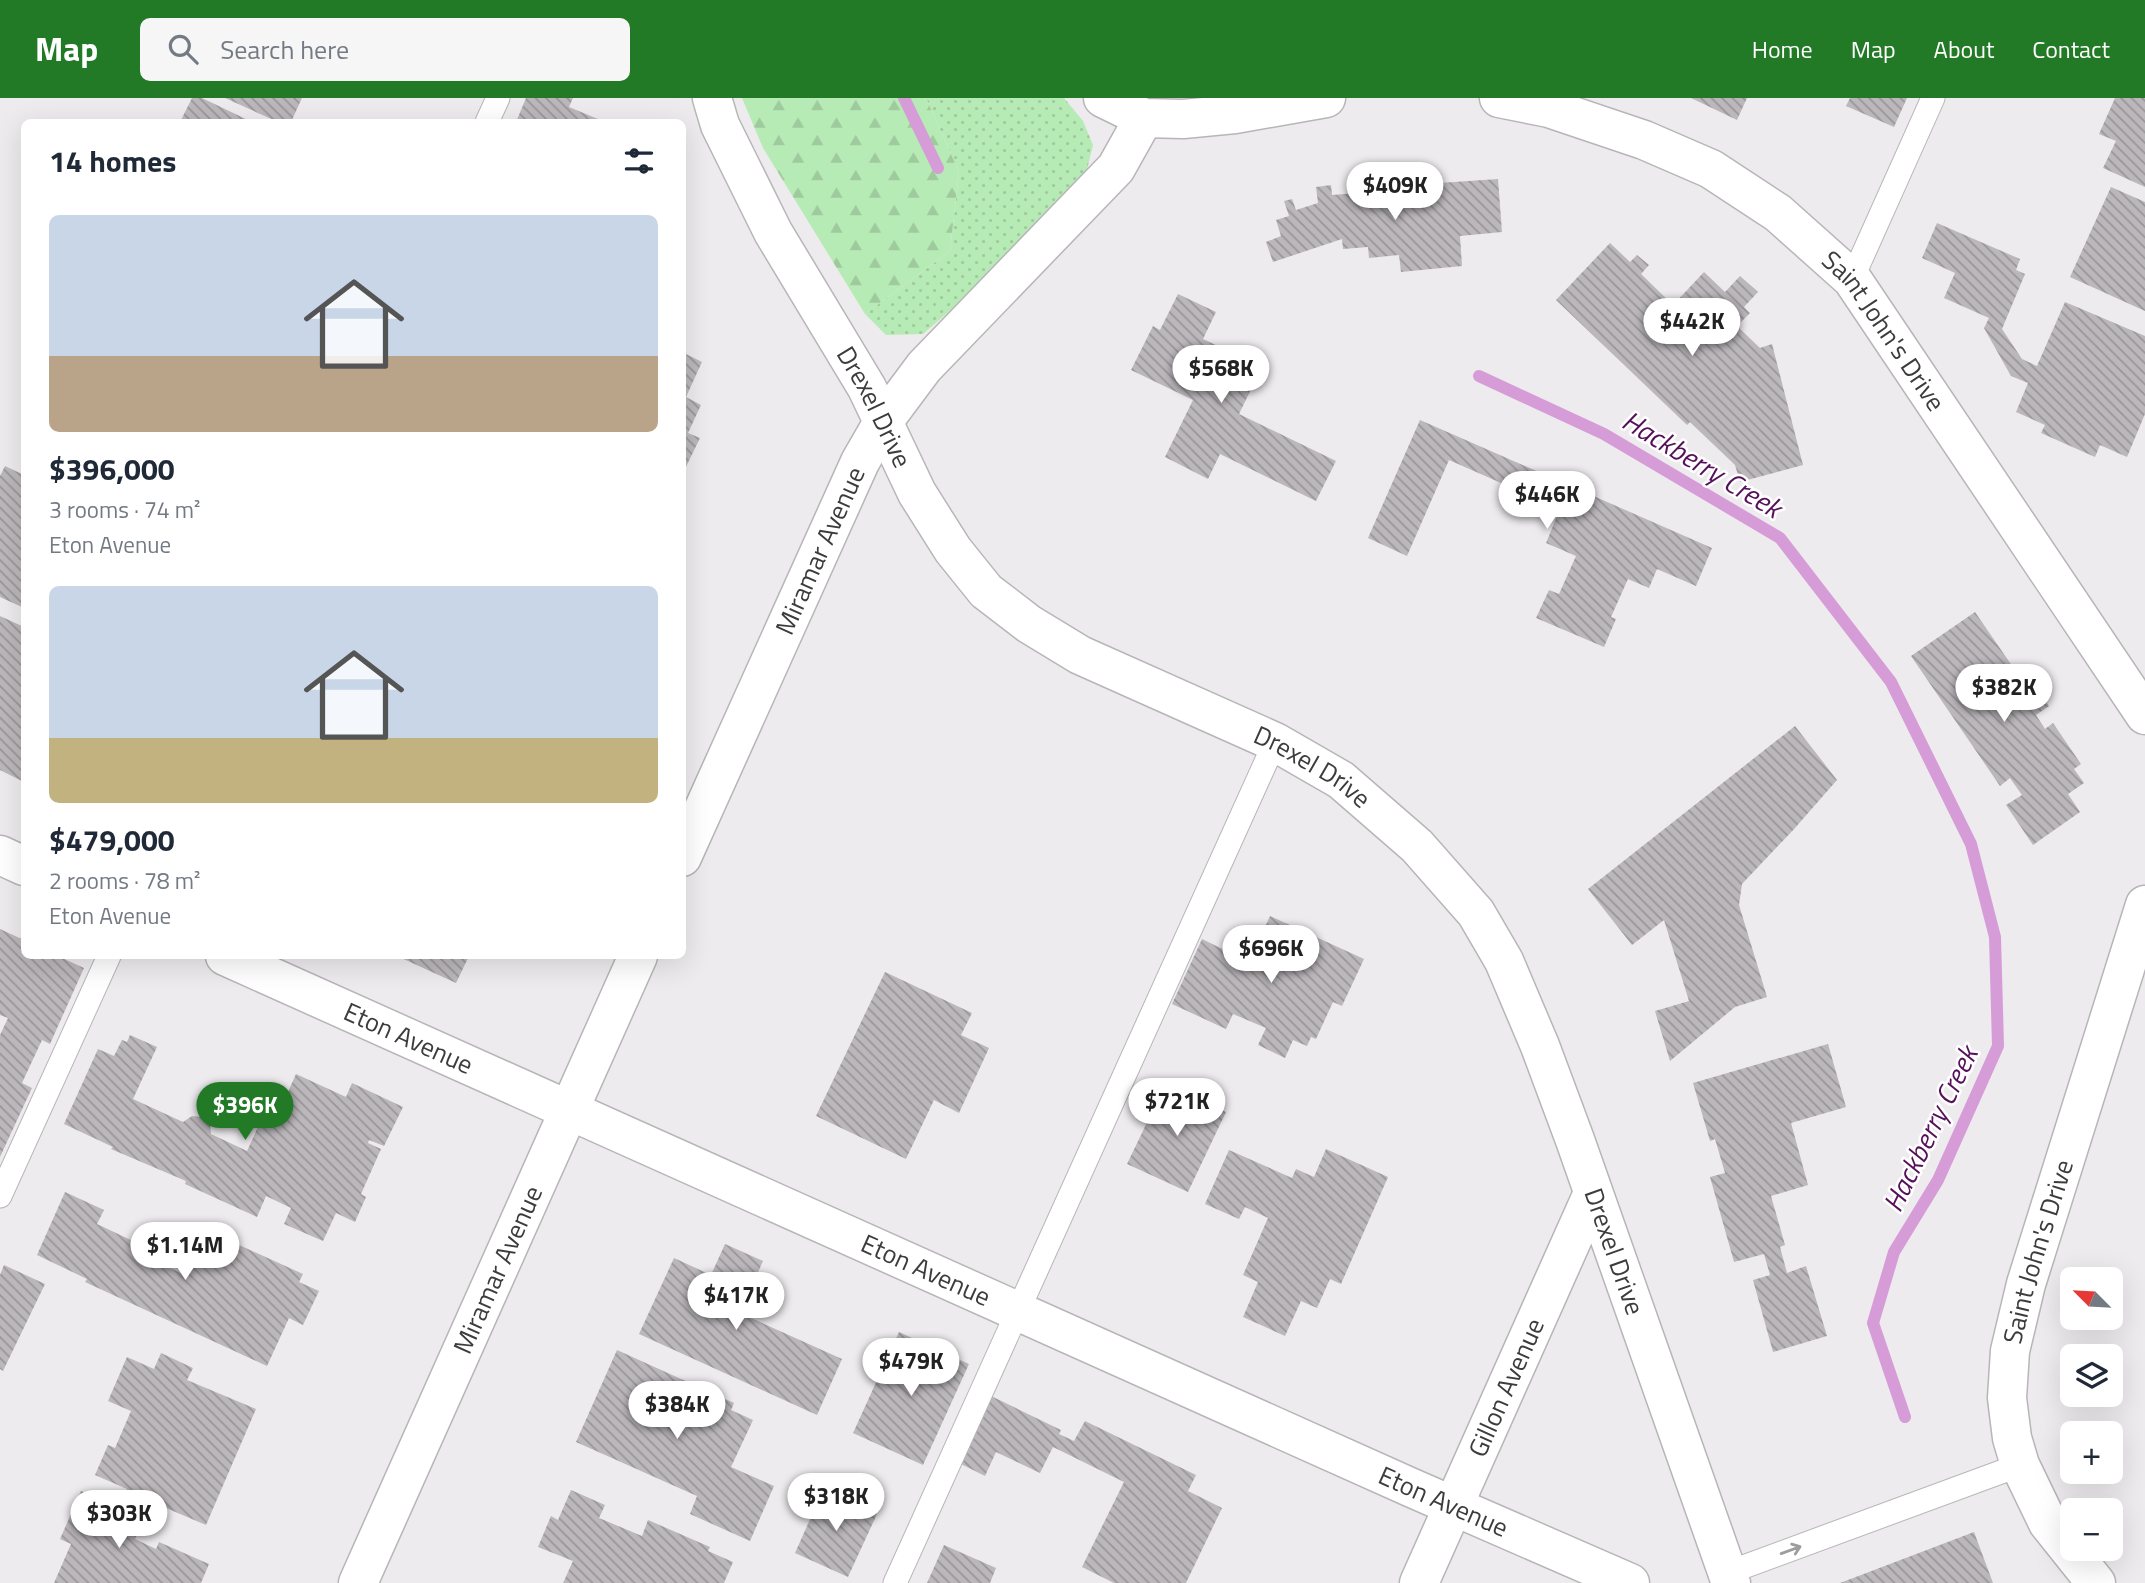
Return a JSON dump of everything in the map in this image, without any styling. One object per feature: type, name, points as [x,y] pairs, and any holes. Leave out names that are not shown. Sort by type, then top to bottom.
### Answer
[{"type":"street","name":"Drexel Drive","points":[[712,98],[720,125],[773,232],[867,388],[917,493],[953,550],[986,591],[1029,624],[1080,655],[1275,742],[1341,780],[1417,846],[1476,913],[1504,961],[1535,1034],[1729,1578]]},
{"type":"street","points":[[1103,98],[1144,118],[1185,109],[1235,114],[1326,98]]},
{"type":"street","name":"Saint John's Drive","points":[[1499,98],[1551,103],[1711,169],[1778,213],[1852,279],[2145,715]]},
{"type":"street","name":"Miramar Avenue","points":[[686,848],[860,462],[883,422],[924,367],[1116,168],[1144,118]]},
{"type":"street","points":[[0,855],[21,865]]},
{"type":"street","name":"Saint John's Drive","points":[[2096,1583],[2048,1523],[2020,1465],[2012,1438],[2007,1398],[2010,1351],[2026,1284],[2145,905]]},
{"type":"street","name":"Eton Avenue","points":[[232,959],[1630,1583]]},
{"type":"street","name":"Miramar Avenue","points":[[358,1583],[637,959]]},
{"type":"street","name":"Gillon Avenue","points":[[1419,1583],[1593,1193]]},
{"type":"lane","points":[[488,119],[498,98]]},
{"type":"lane","points":[[1852,279],[1933,98]]},
{"type":"lane","points":[[895,1583],[1275,742]]},
{"type":"lane","points":[[0,1196],[108,959]]},
{"type":"lane","points":[[1729,1578],[2020,1465]]},
{"type":"green space","points":[[742,98],[926,98],[959,172],[950,251],[865,314],[763,148]]},
{"type":"green space","points":[[926,98],[1064,98],[1083,121],[1093,145],[1087,170],[1012,257],[923,334],[886,335],[865,314],[950,251],[959,172]]},
{"type":"building","points":[[192,98],[202,98],[246,119],[182,119]]},
{"type":"building","points":[[225,98],[302,98],[292,119],[271,119]]},
{"type":"building","points":[[526,98],[573,98],[569,107],[598,119],[517,119]]},
{"type":"building","points":[[1691,98],[1747,98],[1737,120]]},
{"type":"building","points":[[1850,98],[1907,98],[1894,127],[1846,106]]},
{"type":"building","points":[[2115,98],[2145,98],[2145,187],[2103,168],[2116,141],[2099,134]]},
{"type":"building","points":[[1416,175],[1424,175],[1425,184],[1498,179],[1502,232],[1460,236],[1462,266],[1401,272],[1399,255],[1369,258],[1368,247],[1343,249],[1342,239],[1273,262],[1266,242],[1281,236],[1276,220],[1289,216],[1284,201],[1292,199],[1296,210],[1318,203],[1316,187],[1331,185],[1332,195],[1417,188]]},
{"type":"building","points":[[2111,187],[2145,202],[2145,311],[2070,277]]},
{"type":"building","points":[[1937,223],[2020,259],[2016,270],[2025,274],[2002,329],[2022,359],[2037,366],[2065,302],[2145,336],[2145,414],[2127,457],[2100,445],[2095,457],[2041,433],[2045,425],[2016,412],[2028,383],[2011,376],[1984,328],[1989,318],[1944,298],[1955,273],[1922,258]]},
{"type":"building","points":[[1610,243],[1630,262],[1637,255],[1649,265],[1641,274],[1673,305],[1704,272],[1725,292],[1740,276],[1758,292],[1744,307],[1750,313],[1737,326],[1760,348],[1772,344],[1803,465],[1740,482],[1735,465],[1690,422],[1687,425],[1556,300]]},
{"type":"building","points":[[1178,294],[1216,312],[1203,339],[1262,367],[1239,414],[1336,461],[1316,501],[1220,454],[1208,479],[1165,457],[1193,400],[1131,370],[1153,326],[1160,330]]},
{"type":"building","points":[[686,354],[702,362],[686,397]]},
{"type":"building","points":[[686,397],[701,405],[688,433],[700,438],[686,467]]},
{"type":"building","points":[[1420,420],[1712,548],[1696,586],[1657,569],[1649,588],[1628,579],[1611,617],[1616,619],[1604,647],[1536,618],[1549,590],[1559,594],[1576,556],[1546,543],[1560,509],[1449,460],[1407,556],[1368,538]]},
{"type":"building","points":[[5,466],[21,474],[21,607],[0,597],[0,476]]},
{"type":"building","points":[[1975,612],[2017,673],[2023,668],[2049,706],[2036,715],[2045,729],[2053,723],[2081,764],[2074,769],[2084,783],[2068,794],[2080,812],[2033,845],[2006,805],[2022,795],[2010,778],[2000,786],[1911,656]]},
{"type":"building","points":[[0,616],[21,626],[21,780],[0,770]]},
{"type":"building","points":[[1795,726],[1837,780],[1742,884],[1739,905],[1767,997],[1735,1007],[1670,1061],[1655,1011],[1689,1001],[1664,920],[1632,945],[1588,889]]},
{"type":"building","points":[[1270,916],[1364,959],[1342,1006],[1333,1002],[1316,1039],[1311,1037],[1307,1046],[1293,1040],[1285,1058],[1258,1045],[1266,1028],[1233,1014],[1226,1029],[1172,1004],[1202,939],[1249,962]]},
{"type":"building","points":[[0,929],[21,939],[21,959],[64,959],[84,968],[50,1044],[42,1040],[22,1083],[32,1088],[0,1157],[0,1035],[8,1018],[0,1015]]},
{"type":"building","points":[[404,959],[468,959],[456,983]]},
{"type":"building","points":[[885,972],[972,1013],[961,1035],[989,1048],[959,1113],[934,1100],[906,1159],[816,1116]]},
{"type":"building","points":[[130,1035],[157,1047],[133,1099],[183,1122],[192,1116],[202,1117],[210,1124],[211,1134],[247,1151],[272,1096],[284,1101],[296,1074],[346,1097],[352,1083],[403,1107],[384,1146],[369,1140],[368,1143],[381,1149],[361,1194],[366,1197],[355,1222],[336,1213],[323,1241],[284,1224],[291,1208],[266,1196],[257,1217],[185,1184],[186,1181],[111,1149],[113,1147],[64,1124],[98,1049],[114,1056],[122,1040],[127,1042]]},
{"type":"building","points":[[1828,1044],[1846,1107],[1791,1123],[1808,1185],[1771,1196],[1785,1245],[1780,1247],[1787,1273],[1806,1266],[1827,1336],[1773,1352],[1753,1280],[1770,1275],[1764,1254],[1734,1262],[1710,1177],[1725,1173],[1715,1139],[1710,1141],[1693,1083]]},
{"type":"building","points":[[1166,1083],[1226,1112],[1188,1192],[1127,1164]]},
{"type":"building","points":[[1326,1149],[1388,1177],[1341,1284],[1330,1279],[1317,1308],[1301,1301],[1285,1336],[1243,1317],[1258,1282],[1243,1275],[1268,1218],[1245,1207],[1239,1219],[1205,1204],[1229,1150],[1292,1178],[1296,1169],[1314,1177]]},
{"type":"building","points":[[65,1192],[104,1210],[97,1224],[135,1242],[132,1250],[185,1275],[206,1230],[303,1274],[299,1282],[319,1291],[303,1325],[289,1318],[267,1366],[85,1282],[87,1279],[37,1255]]},
{"type":"building","points":[[725,1244],[763,1261],[740,1313],[842,1359],[817,1415],[639,1334],[674,1258],[711,1275]]},
{"type":"building","points":[[4,1265],[45,1284],[3,1371],[0,1369],[0,1275]]},
{"type":"building","points":[[899,1332],[969,1364],[923,1465],[853,1433]]},
{"type":"building","points":[[617,1350],[734,1403],[731,1410],[753,1420],[731,1467],[774,1486],[750,1541],[690,1514],[697,1496],[576,1442]]},
{"type":"building","points":[[161,1353],[193,1368],[187,1380],[256,1409],[206,1525],[95,1475],[108,1445],[115,1448],[131,1411],[108,1401],[127,1357],[154,1369]]},
{"type":"building","points":[[991,1396],[1061,1430],[1059,1434],[1074,1441],[1085,1421],[1196,1475],[1188,1491],[1222,1508],[1186,1583],[1114,1583],[1082,1567],[1124,1482],[1053,1447],[1040,1473],[996,1452],[985,1476],[959,1463]]},
{"type":"building","points":[[571,1490],[605,1505],[599,1518],[642,1536],[648,1520],[710,1547],[708,1551],[733,1562],[724,1583],[563,1583],[573,1561],[538,1547],[551,1516],[558,1520]]},
{"type":"building","points":[[823,1490],[877,1514],[848,1577],[795,1553]]},
{"type":"building","points":[[81,1491],[144,1519],[135,1539],[156,1549],[159,1542],[209,1564],[201,1583],[54,1583],[71,1544],[60,1539]]},
{"type":"building","points":[[1974,1532],[1993,1583],[1840,1583]]},
{"type":"building","points":[[944,1545],[996,1568],[990,1583],[927,1583]]},
{"type":"waterway","name":"Hackberry Creek","points":[[904,98],[938,168]]},
{"type":"waterway","name":"Hackberry Creek","points":[[1479,376],[1604,434],[1780,538],[1891,682],[1971,844],[1995,937],[1998,1046],[1938,1180],[1894,1252],[1873,1323],[1905,1417]]}]
